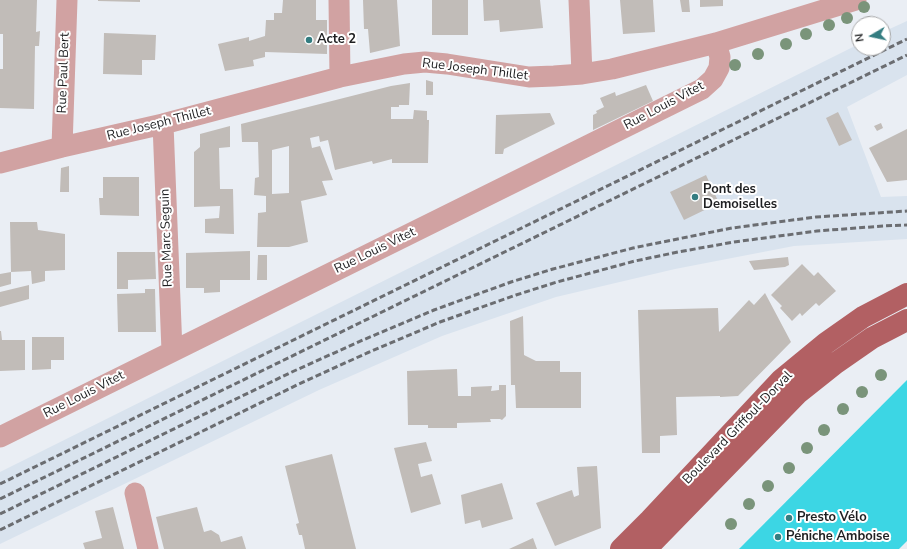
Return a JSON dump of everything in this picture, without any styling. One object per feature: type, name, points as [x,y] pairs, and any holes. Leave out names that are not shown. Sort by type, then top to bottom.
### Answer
[{"type":"main road","name":"Boulevard Griffoul-Dorval","points":[[621,549],[656,514],[781,380],[839,334],[863,318],[907,294]]},
{"type":"main road","name":"Boulevard Griffoul-Dorval","points":[[646,549],[797,394],[836,363],[872,338],[907,320]]},
{"type":"street","name":"Rue Paul Bert","points":[[62,147],[67,0]]},
{"type":"street","points":[[339,0],[340,77]]},
{"type":"street","points":[[579,0],[582,74]]},
{"type":"street","name":"Rue Joseph Thillet","points":[[0,163],[163,124],[340,77],[404,64],[425,62],[467,66],[529,77],[582,74],[612,69],[716,43],[856,0]]},
{"type":"street","name":"Rue Louis Vitet","points":[[0,437],[702,89],[714,79],[719,68],[720,57],[716,43]]},
{"type":"street","name":"Rue Marc Seguin","points":[[163,124],[172,351]]},
{"type":"street","points":[[135,493],[148,549]]},
{"type":"shaded area","points":[[907,21],[907,75],[847,107],[881,197],[907,196],[907,239],[794,246],[675,269],[556,297],[442,336],[319,390],[0,544],[0,472],[851,48],[851,56],[891,56],[891,28]]},
{"type":"water","points":[[907,380],[907,541],[899,549],[739,549]]},
{"type":"building","points":[[0,0],[37,0],[36,32],[40,31],[39,46],[35,46],[34,109],[0,108],[0,69],[3,69],[3,34],[0,34]]},
{"type":"building","points":[[140,0],[140,2],[98,1]]},
{"type":"building","points":[[283,0],[316,0],[316,20],[327,20],[327,54],[265,52],[265,57],[253,60],[254,66],[225,71],[218,44],[249,37],[249,41],[265,36],[266,20],[274,20],[274,13],[282,13]]},
{"type":"building","points":[[363,0],[397,0],[400,46],[370,53],[368,29],[364,29]]},
{"type":"building","points":[[432,0],[468,0],[468,35],[432,35]]},
{"type":"building","points":[[483,0],[540,0],[543,28],[500,32],[499,20],[484,21]]},
{"type":"building","points":[[620,0],[653,0],[655,32],[623,34]]},
{"type":"building","points":[[680,0],[689,0],[690,12],[682,12]]},
{"type":"building","points":[[700,0],[723,0],[723,6],[700,7]]},
{"type":"building","points":[[104,33],[156,35],[155,60],[142,60],[142,75],[103,74]]},
{"type":"building","points":[[426,80],[433,82],[433,95],[426,95]]},
{"type":"building","points":[[410,83],[409,105],[391,107],[391,119],[413,119],[414,110],[427,111],[427,120],[429,120],[428,163],[392,163],[392,159],[373,164],[372,161],[335,170],[328,140],[320,142],[319,136],[310,138],[312,148],[320,146],[333,180],[322,181],[327,195],[301,201],[308,242],[289,247],[257,247],[258,213],[266,212],[266,196],[254,195],[255,178],[259,177],[258,142],[242,142],[241,124],[391,86]],"holes":[[[289,146],[289,193],[272,194],[272,150]]]},
{"type":"building","points":[[646,85],[653,101],[593,130],[593,115],[597,113],[596,111],[604,107],[600,98],[615,92],[616,96]]},
{"type":"building","points":[[838,112],[852,140],[839,146],[826,118]]},
{"type":"building","points":[[550,113],[555,124],[504,149],[503,154],[495,154],[496,115]]},
{"type":"building","points":[[881,123],[883,128],[877,131],[874,126]]},
{"type":"building","points":[[230,126],[230,147],[219,148],[220,189],[233,189],[234,234],[205,233],[205,219],[219,218],[220,206],[194,207],[194,152],[200,147],[200,134]]},
{"type":"building","points":[[907,129],[907,180],[887,182],[869,148]]},
{"type":"building","points":[[69,166],[69,192],[60,192],[61,168]]},
{"type":"building","name":"Pont des Demoiselles","points":[[706,175],[719,203],[684,220],[670,192]]},
{"type":"building","points":[[103,177],[139,177],[139,216],[100,215],[99,198],[103,198]]},
{"type":"building","points":[[10,222],[37,222],[38,230],[65,234],[65,270],[45,271],[45,281],[32,284],[31,271],[11,272]]},
{"type":"building","points":[[250,251],[250,280],[220,280],[220,292],[204,293],[204,288],[186,288],[186,253]]},
{"type":"building","points":[[117,252],[155,252],[156,279],[128,280],[128,289],[117,289]]},
{"type":"building","points":[[258,255],[267,255],[267,280],[257,280]]},
{"type":"building","points":[[788,257],[789,265],[785,267],[754,270],[749,261]]},
{"type":"building","points":[[802,264],[814,276],[818,272],[836,291],[819,306],[816,303],[802,316],[800,313],[792,321],[780,308],[782,306],[771,295]]},
{"type":"building","points":[[11,272],[11,284],[0,287],[0,274]]},
{"type":"building","points":[[29,285],[29,299],[0,307],[0,292]]},
{"type":"building","points":[[145,289],[155,289],[156,332],[118,332],[117,294],[145,293]]},
{"type":"building","points":[[765,293],[791,342],[738,396],[676,397],[677,435],[660,436],[660,453],[642,453],[638,310],[718,308],[719,332],[749,300],[754,305]]},
{"type":"building","points":[[523,316],[524,355],[536,361],[560,361],[560,372],[581,372],[581,408],[516,408],[515,385],[511,385],[510,321]]},
{"type":"building","points":[[0,331],[2,340],[25,340],[25,370],[0,371]]},
{"type":"building","points":[[32,337],[64,337],[64,360],[51,360],[51,369],[32,370]]},
{"type":"building","points":[[457,369],[458,396],[471,396],[471,387],[492,386],[491,391],[499,390],[499,385],[506,385],[506,416],[502,420],[490,419],[491,422],[457,423],[457,428],[428,428],[428,425],[408,425],[407,371]]},
{"type":"building","points":[[426,442],[432,461],[418,464],[421,477],[432,474],[441,504],[411,513],[394,448]]},
{"type":"building","points":[[332,454],[356,549],[305,549],[302,535],[299,535],[296,524],[299,523],[285,466]]},
{"type":"building","points":[[597,466],[601,528],[555,546],[536,503],[572,490],[574,497],[579,495],[577,467]]},
{"type":"building","points":[[502,483],[513,519],[482,528],[480,520],[465,524],[461,495]]},
{"type":"building","points":[[113,507],[124,549],[85,549],[83,543],[102,538],[95,511]]},
{"type":"building","points":[[197,507],[204,532],[211,530],[219,535],[221,542],[242,536],[246,549],[164,549],[156,517]]},
{"type":"building","points":[[533,538],[537,549],[509,549]]},
{"type":"railway","points":[[0,484],[907,39]]},
{"type":"railway","points":[[0,499],[907,55]]},
{"type":"railway","points":[[0,514],[294,371],[434,310],[511,282],[553,269],[633,248],[732,228],[816,217],[907,211]]},
{"type":"railway","points":[[0,530],[299,384],[367,353],[440,322],[516,295],[557,282],[635,261],[678,252],[734,242],[817,231],[907,225]]},
{"type":"place","name":"Acte 2","points":[[309,40]]},
{"type":"place","name":"Pont des Demoiselles","points":[[695,197]]},
{"type":"place","name":"Presto Vélo","points":[[789,518]]},
{"type":"place","name":"Péniche Amboise","points":[[778,537]]}]
